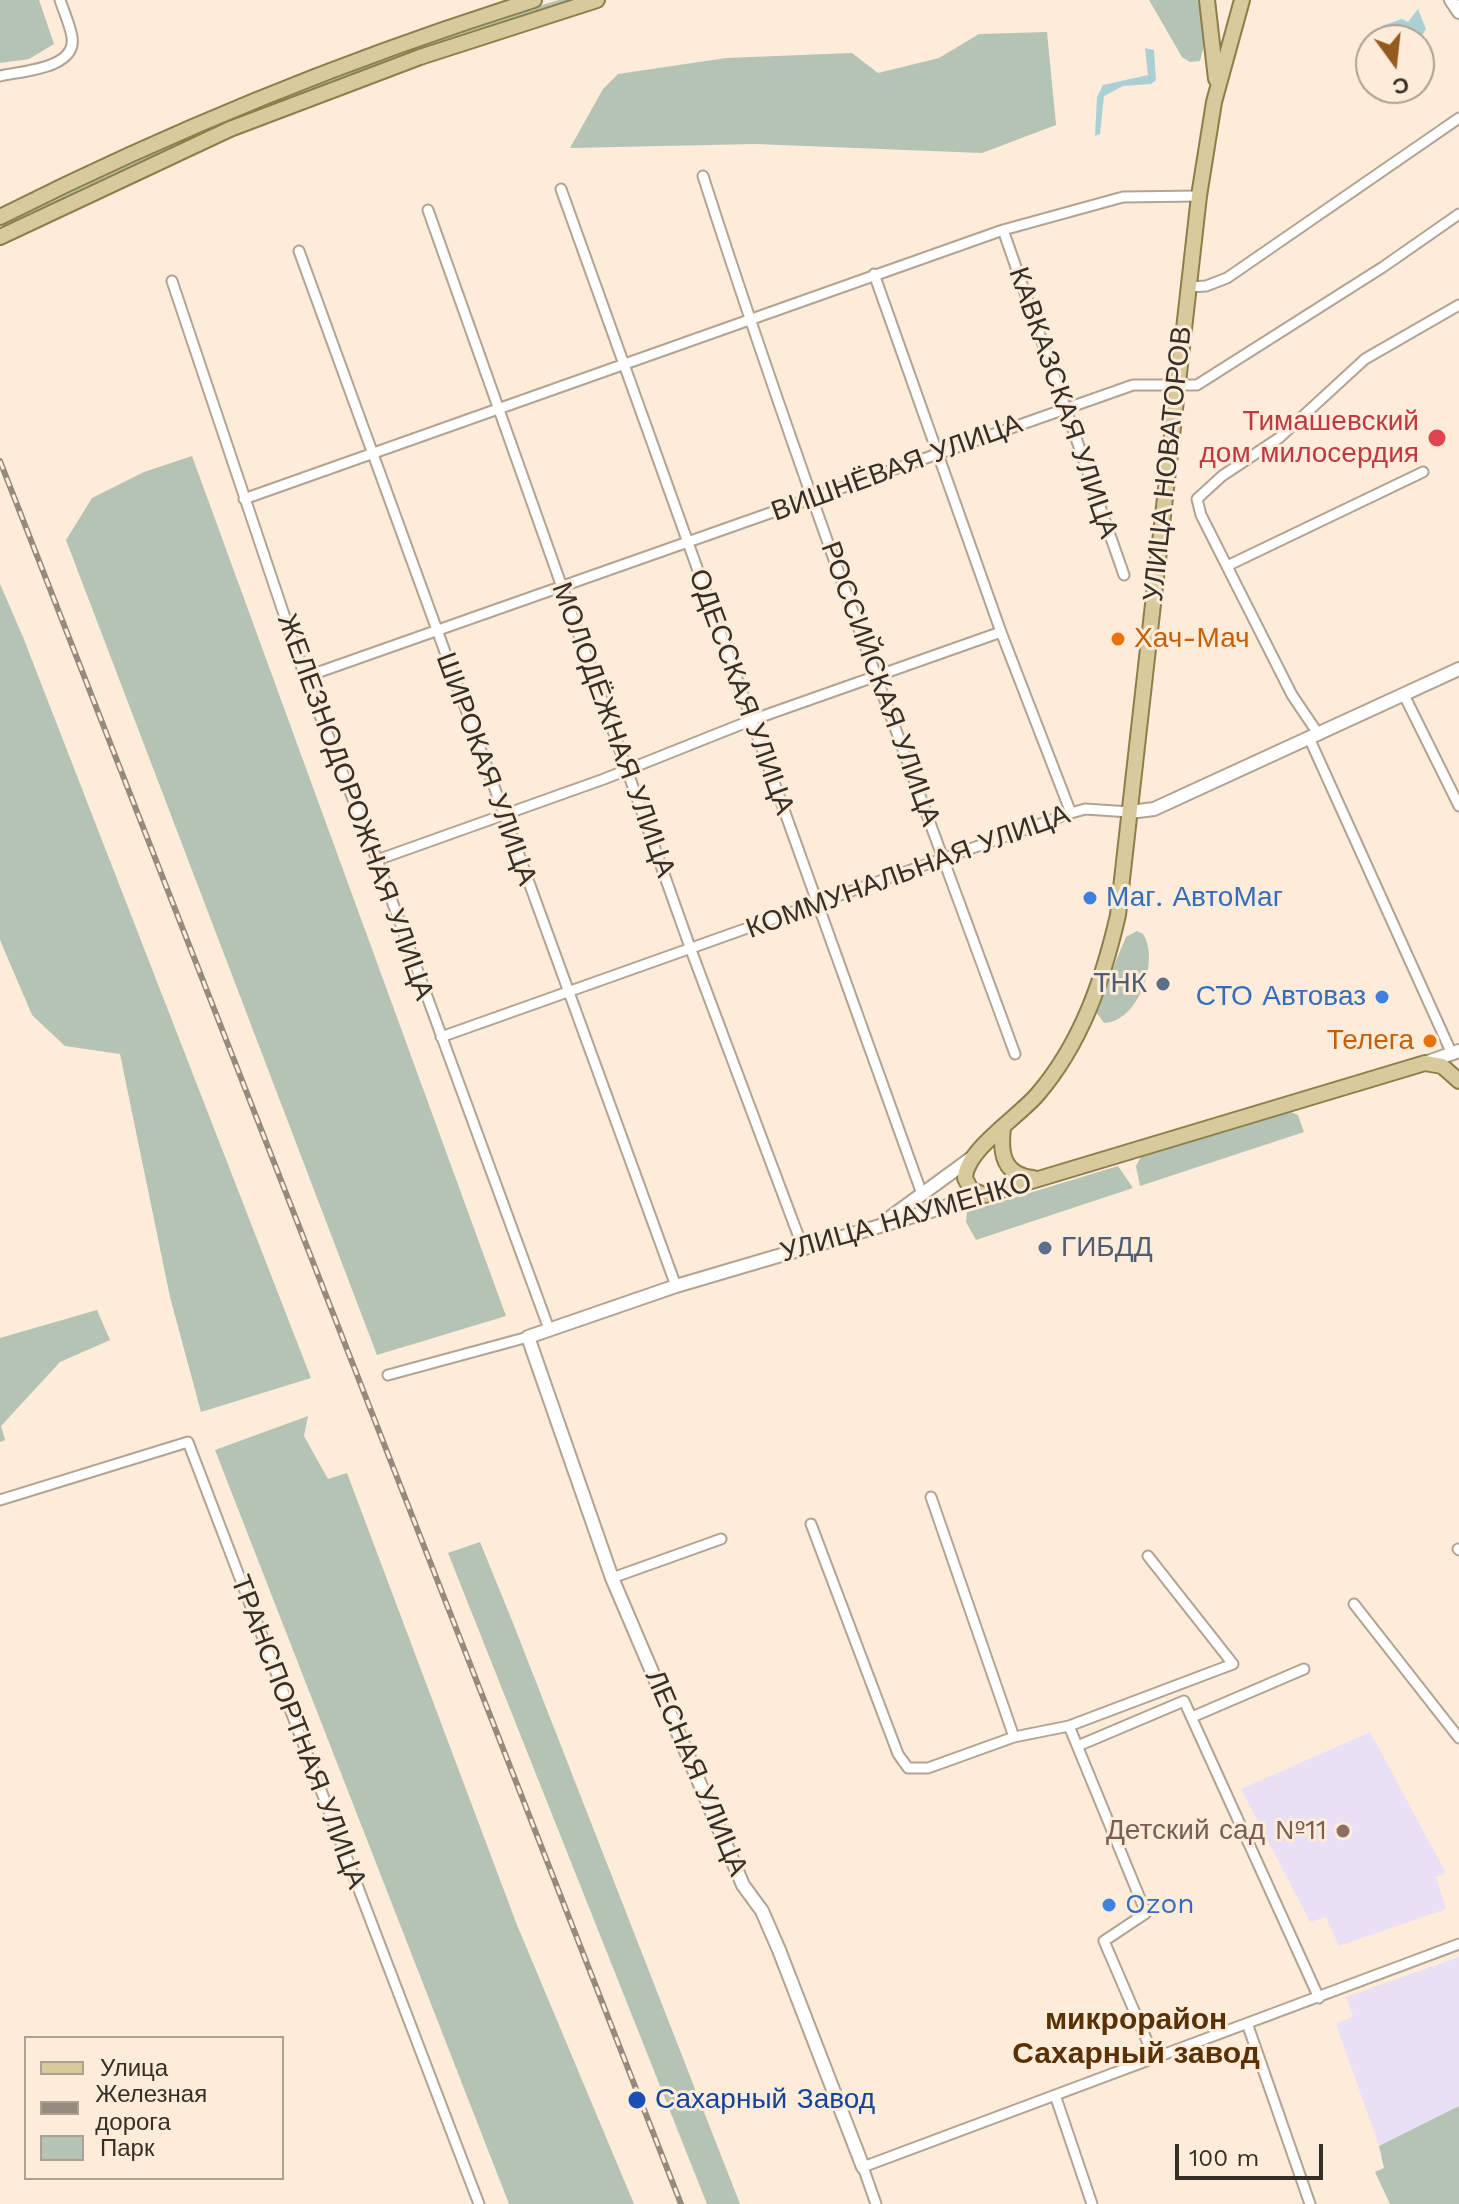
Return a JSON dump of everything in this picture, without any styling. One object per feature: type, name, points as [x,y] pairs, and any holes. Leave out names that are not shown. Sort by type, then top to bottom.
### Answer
[{"type":"main road","points":[[0,217],[234,107],[413,38],[534,0]]},
{"type":"main road","points":[[0,237],[230,129],[420,57],[597,0]]},
{"type":"main road","points":[[1207,0],[1211,11],[1217,91]]},
{"type":"main road","points":[[1217,91],[1242,0]]},
{"type":"main road","points":[[1451,0],[1459,12]]},
{"type":"main road","name":"УЛИЦА НОВАТОРОВ","points":[[881,1224],[970,1159],[1037,1095],[1061,1063],[1091,1006],[1118,915],[1188,287],[1199,196],[1217,91]]},
{"type":"main road","name":"КОММУНАЛЬНАЯ УЛИЦА","points":[[1130,812],[1154,809],[1459,669]]},
{"type":"main road","name":"УЛИЦА НАУМЕНКО","points":[[528,1337],[676,1286],[985,1195],[1010,1175],[1037,1179],[1455,1053]]},
{"type":"main road","points":[[1425,1063],[1456,1077]]},
{"type":"main road","points":[[1003,1128],[1002,1156],[1010,1175]]},
{"type":"main road","points":[[985,1195],[967,1185],[965,1169],[970,1159],[988,1158],[1010,1175]]},
{"type":"main road","name":"ЛЕСНАЯ УЛИЦА","points":[[528,1337],[612,1578],[743,1885],[762,1911],[779,1950],[863,2167]]},
{"type":"street","points":[[0,76],[55,64],[68,53],[73,40],[60,0]]},
{"type":"street","points":[[1188,287],[1206,286],[1227,278],[1459,118]]},
{"type":"street","name":"РОССИЙСКАЯ УЛИЦА","points":[[703,176],[749,319],[876,677],[1015,1054]]},
{"type":"street","name":"ОДЕССКАЯ УЛИЦА","points":[[561,189],[685,543],[752,720],[922,1194]]},
{"type":"street","points":[[244,499],[1003,230],[1123,197],[1199,196]]},
{"type":"street","name":"МОЛОДЁЖНАЯ УЛИЦА","points":[[428,210],[691,950],[803,1248]]},
{"type":"street","name":"ВИШНЁВАЯ УЛИЦА","points":[[305,677],[1133,385],[1197,385],[1459,214]]},
{"type":"street","name":"КАВКАЗСКАЯ УЛИЦА","points":[[1003,230],[1124,575]]},
{"type":"street","name":"ШИРОКАЯ УЛИЦА","points":[[299,251],[676,1286]]},
{"type":"street","points":[[874,274],[1001,632],[1071,813]]},
{"type":"street","name":"ЖЕЛЕЗНОДОРОЖНАЯ УЛИЦА","points":[[172,281],[305,677],[377,860],[549,1329]]},
{"type":"street","points":[[1455,1053],[1315,737],[1201,515],[1197,499],[1222,476],[1279,438],[1365,359],[1459,305]]},
{"type":"street","points":[[1227,566],[1423,472]]},
{"type":"street","points":[[377,860],[627,770],[752,720],[1001,632]]},
{"type":"street","points":[[1404,695],[1459,806]]},
{"type":"street","name":"КОММУНАЛЬНАЯ УЛИЦА","points":[[441,1037],[1071,813],[1085,809],[1130,812]]},
{"type":"street","name":"УЛИЦА НАУМЕНКО","points":[[388,1375],[528,1337]]},
{"type":"street","name":"ТРАНСПОРТНАЯ УЛИЦА","points":[[0,1500],[188,1442],[479,2204]]},
{"type":"street","points":[[931,1497],[1014,1737]]},
{"type":"street","points":[[811,1524],[898,1754],[908,1768],[928,1768],[1014,1737],[1069,1726],[1233,1664],[1148,1556]]},
{"type":"street","points":[[612,1578],[721,1539]]},
{"type":"street","points":[[1354,1604],[1459,1738]]},
{"type":"street","points":[[1192,1717],[1304,1669]]},
{"type":"street","points":[[1080,1745],[1184,1701],[1319,1998]]},
{"type":"street","points":[[1069,1726],[1080,1745],[1146,1913],[1104,1941],[1154,2057]]},
{"type":"street","points":[[863,2167],[1154,2057],[1248,2026],[1459,1944]]},
{"type":"street","points":[[1248,2026],[1310,2204]]},
{"type":"street","points":[[1055,2095],[1092,2204]]},
{"type":"street","name":"ЛЕСНАЯ УЛИЦА","points":[[863,2167],[876,2204]]},
{"type":"shaded area","name":"Детский сад №11","points":[[1370,1732],[1446,1873],[1436,1877],[1446,1909],[1339,1946],[1326,1917],[1310,1922],[1241,1789]]},
{"type":"shaded area","points":[[1459,1957],[1459,2106],[1379,2146],[1336,2024],[1353,2016],[1346,1997]]},
{"type":"green space","points":[[0,0],[39,0],[54,44],[29,59],[0,63]]},
{"type":"green space","points":[[559,0],[579,0],[433,46],[290,99],[149,158],[11,223],[8,219],[142,156],[279,97],[418,44]]},
{"type":"green space","points":[[1149,0],[1202,0],[1208,28],[1200,61],[1190,62],[1182,57]]},
{"type":"green space","points":[[1047,32],[1056,125],[982,153],[755,144],[570,148],[603,89],[618,74],[726,58],[852,53],[878,73],[939,58],[979,34]]},
{"type":"green space","points":[[192,456],[506,1316],[377,1355],[66,540],[92,498],[144,472]]},
{"type":"green space","points":[[0,584],[311,1378],[201,1412],[170,1297],[120,1054],[65,1046],[32,1015],[0,940]]},
{"type":"green space","points":[[1137,931],[1143,934],[1148,945],[1149,958],[1143,988],[1127,1012],[1116,1020],[1104,1023],[1096,1012],[1099,1001],[1126,937]]},
{"type":"green space","points":[[1288,1111],[1298,1115],[1304,1132],[1140,1186],[1136,1166],[1141,1157]]},
{"type":"green space","points":[[1118,1166],[1133,1188],[976,1240],[966,1222],[967,1212]]},
{"type":"green space","points":[[97,1310],[110,1340],[60,1362],[1,1426],[5,1440],[0,1442],[0,1338]]},
{"type":"green space","points":[[308,1416],[304,1436],[328,1479],[347,1473],[517,1925],[634,2204],[509,2204],[215,1450]]},
{"type":"green space","points":[[480,1542],[740,2204],[707,2204],[448,1553]]},
{"type":"green space","points":[[1459,2106],[1459,2204],[1390,2204],[1375,2172],[1384,2168],[1379,2146]]},
{"type":"water","points":[[1418,9],[1424,24],[1388,24],[1402,19],[1408,22]]},
{"type":"water","points":[[1145,48],[1154,50],[1156,80],[1151,84],[1123,86],[1104,96],[1100,134],[1095,136],[1097,97],[1103,85],[1148,75]]},
{"type":"railway","points":[[0,461],[681,2204]]},
{"type":"place","name":"Тимашевский дом милосердия","points":[[1437,438]]},
{"type":"place","name":"Хач-Мач","points":[[1118,639]]},
{"type":"place","name":"Маг. АвтоМаг","points":[[1090,898]]},
{"type":"place","name":"ТНК","points":[[1163,984]]},
{"type":"place","name":"СТО Автоваз","points":[[1382,997]]},
{"type":"place","name":"Телега","points":[[1430,1041]]},
{"type":"place","name":"ГИБДД","points":[[1045,1248]]},
{"type":"place","name":"Детский сад №11","points":[[1343,1831]]},
{"type":"place","name":"Ozon","points":[[1109,1905]]},
{"type":"place","name":"Сахарный Завод","points":[[637,2100]]},
{"type":"district","name":"микрорайон Сахарный завод","points":[[1136,2037]]}]
